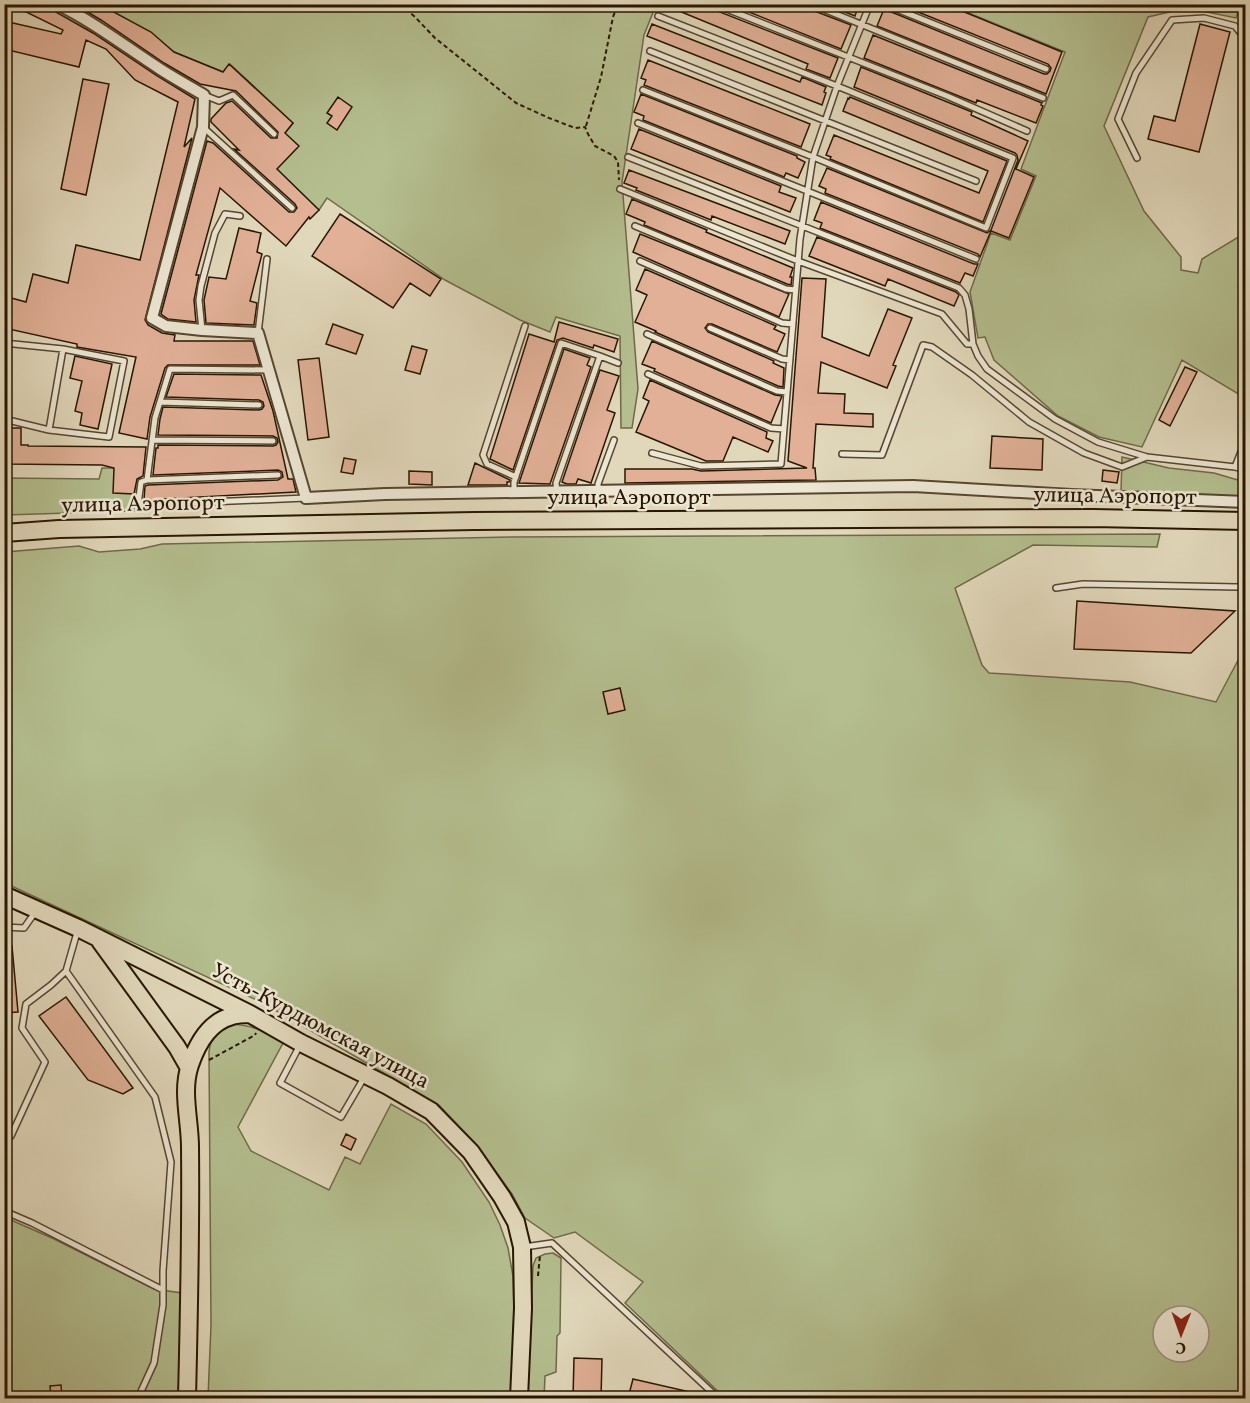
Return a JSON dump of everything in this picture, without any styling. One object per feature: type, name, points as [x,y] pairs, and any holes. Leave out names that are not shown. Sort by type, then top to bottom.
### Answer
[{"type":"main road","name":"улица Аэропорт","points":[[7,532],[474,521],[1094,518],[1245,521]]},
{"type":"main road","name":"Усть-Курдюмская улица","points":[[4,895],[38,908],[97,937],[254,1021],[388,1086],[431,1111],[471,1152],[516,1222],[522,1247],[523,1308],[519,1398]]},
{"type":"main road","name":"Усть-Курдюмская улица","points":[[97,937],[177,1047],[189,1068]]},
{"type":"main road","points":[[187,1398],[190,1144],[186,1094],[189,1068],[204,1035],[214,1024],[232,1016],[254,1021]]},
{"type":"street","points":[[57,4],[204,96],[203,127],[152,318],[166,326],[258,333],[306,498],[385,494],[913,486],[1245,502]]},
{"type":"lane","points":[[714,4],[947,96],[1027,131]]},
{"type":"lane","points":[[811,4],[1043,98]]},
{"type":"lane","points":[[652,453],[701,465],[782,464],[800,239],[813,157],[837,86],[870,4]]},
{"type":"lane","points":[[884,4],[1046,69]]},
{"type":"lane","points":[[643,90],[986,228],[1013,158],[658,16]]},
{"type":"lane","points":[[1137,158],[1118,119],[1136,73],[1172,20],[1204,18],[1235,26],[1245,40]]},
{"type":"lane","points":[[650,51],[976,181]]},
{"type":"lane","points":[[204,96],[219,100],[233,95],[274,135]]},
{"type":"lane","points":[[638,123],[976,259]]},
{"type":"lane","points":[[203,127],[292,208]]},
{"type":"lane","points":[[628,157],[959,288],[969,309],[973,344],[987,369],[1055,419],[1098,442],[1147,457],[1245,470]]},
{"type":"lane","points":[[620,189],[798,261],[942,314],[967,344],[973,344]]},
{"type":"lane","points":[[202,330],[199,300],[215,233],[225,214],[240,216]]},
{"type":"lane","points":[[635,226],[786,289],[795,290]]},
{"type":"lane","points":[[258,333],[267,259]]},
{"type":"lane","points":[[640,261],[782,323],[793,324]]},
{"type":"lane","points":[[516,477],[487,464],[483,455],[525,326]]},
{"type":"lane","points":[[710,328],[782,359],[790,360]]},
{"type":"lane","points":[[647,334],[777,391],[787,392]]},
{"type":"lane","points":[[4,343],[63,349],[124,361],[109,437],[50,430],[4,419]]},
{"type":"lane","points":[[514,492],[514,482],[561,343],[618,363]]},
{"type":"lane","points":[[842,454],[882,455],[923,345],[932,347],[972,375],[1029,422],[1084,453],[1122,467],[1147,457]]},
{"type":"lane","points":[[50,430],[63,349]]},
{"type":"lane","points":[[557,491],[556,483],[600,356]]},
{"type":"lane","points":[[147,480],[155,418],[170,369],[269,370]]},
{"type":"lane","points":[[648,374],[771,428],[784,429]]},
{"type":"lane","points":[[160,402],[259,405]]},
{"type":"lane","points":[[1235,467],[1245,439]]},
{"type":"lane","points":[[152,440],[273,441]]},
{"type":"lane","points":[[598,491],[598,484],[614,440]]},
{"type":"lane","points":[[278,476],[147,480],[141,482],[138,505],[306,498]]},
{"type":"lane","points":[[1056,588],[1083,584],[1237,587],[1245,584]]},
{"type":"lane","points":[[4,927],[24,928],[38,908]]},
{"type":"lane","points":[[11,1136],[45,1062],[22,1028],[26,1004],[66,971],[78,928]]},
{"type":"lane","points":[[66,971],[155,1097],[171,1162],[163,1271],[163,1305],[154,1363],[138,1398]]},
{"type":"lane","points":[[301,1043],[280,1083],[341,1117],[366,1075]]},
{"type":"lane","points":[[4,1211],[163,1290]]},
{"type":"lane","points":[[522,1247],[552,1243],[718,1398]]},
{"type":"path","points":[[400,4],[435,39],[516,103],[575,128],[585,127]]},
{"type":"path","points":[[618,4],[613,17],[601,77],[585,127],[595,146],[614,156],[618,162],[620,189]]},
{"type":"path","points":[[209,1060],[255,1035],[254,1021]]},
{"type":"green space","points":[[99,5],[656,5],[644,35],[622,182],[638,389],[632,428],[621,428],[620,336],[556,317],[550,332],[520,320],[445,280],[327,198],[319,210],[268,161],[293,123],[230,64],[223,72],[174,52]]},
{"type":"green space","points":[[949,5],[1240,5],[1236,18],[1187,8],[1148,17],[1104,126],[1144,211],[1181,257],[1181,270],[1198,273],[1202,259],[1245,233],[1245,398],[1182,360],[1142,447],[1099,437],[1058,416],[994,360],[985,337],[978,338],[970,292],[991,233],[1010,240],[1036,176],[1021,169],[1065,52]]},
{"type":"green space","points":[[1122,457],[1169,468],[1214,473],[1245,482],[1245,498],[1121,492]]},
{"type":"green space","points":[[102,468],[140,474],[134,511],[5,515],[4,478],[99,479]]},
{"type":"green space","points":[[1160,534],[1157,547],[1033,545],[955,588],[982,665],[989,673],[1130,682],[1216,702],[1245,647],[1245,1398],[725,1398],[625,1303],[643,1282],[575,1232],[554,1238],[525,1218],[512,1194],[479,1148],[439,1105],[263,1003],[5,883],[5,552],[79,546],[99,552],[140,549],[162,544],[511,537]]},
{"type":"green space","points":[[230,1024],[258,1029],[283,1043],[238,1127],[251,1151],[329,1190],[345,1157],[360,1164],[391,1104],[426,1124],[462,1162],[489,1202],[508,1248],[513,1276],[514,1312],[512,1398],[208,1398],[211,1325],[209,1052],[215,1035]]},
{"type":"green space","points":[[4,1217],[52,1238],[154,1289],[182,1293],[178,1398],[5,1398]]},
{"type":"green space","points":[[553,1253],[561,1258],[560,1333],[557,1336],[556,1372],[545,1376],[544,1398],[527,1398],[533,1266],[536,1258]]},
{"type":"building","points":[[10,4],[50,4],[54,11],[93,33],[195,99],[184,147],[192,138],[145,320],[148,325],[162,333],[175,335],[174,341],[253,341],[260,365],[168,365],[165,368],[150,417],[147,439],[119,433],[136,357],[77,347],[77,344],[4,328],[4,296],[26,302],[33,274],[68,283],[76,245],[140,260],[178,102],[135,80],[106,49],[86,40],[79,67],[4,49],[4,21],[61,34],[63,30]]},
{"type":"building","points":[[74,4],[99,4],[151,32],[174,52],[223,72],[229,64],[293,123],[285,133],[299,146],[277,169],[319,210],[310,219],[309,217],[286,246],[220,188],[196,275],[199,275],[194,300],[196,322],[168,319],[161,314],[207,141],[213,143],[289,212],[294,212],[297,208],[234,149],[239,150],[211,122],[211,119],[226,103],[232,101],[271,138],[277,138],[278,132],[236,91],[200,84]]},
{"type":"building","points":[[662,4],[709,4],[712,9],[838,58],[830,78],[806,69],[808,64]]},
{"type":"building","points":[[729,4],[806,4],[809,9],[851,25],[841,49]]},
{"type":"building","points":[[825,4],[859,4],[855,16]]},
{"type":"building","points":[[898,4],[945,4],[1062,52],[1046,94],[877,26],[884,9],[1044,74],[1050,71],[1048,64]]},
{"type":"building","points":[[652,24],[800,82],[802,77],[826,87],[822,105],[647,36]]},
{"type":"building","points":[[1200,24],[1230,32],[1199,152],[1148,139],[1154,116],[1175,121]]},
{"type":"building","points":[[873,35],[1042,103],[1043,106],[1036,123],[977,100],[976,103],[864,58]]},
{"type":"building","points":[[648,60],[810,124],[801,147],[644,85],[646,80],[641,78]]},
{"type":"building","points":[[861,67],[972,112],[971,115],[1028,141],[1016,169],[1034,177],[1009,238],[991,231],[980,257],[978,254],[825,193],[826,189],[819,186],[827,168],[987,233],[991,230],[1018,160],[1015,153],[854,87]]},
{"type":"building","points":[[83,79],[109,84],[86,195],[61,189]]},
{"type":"building","points":[[641,94],[797,156],[805,162],[798,178],[786,173],[784,177],[643,120],[644,116],[634,112]]},
{"type":"building","points":[[338,97],[352,107],[337,130],[327,123],[332,116],[327,113]]},
{"type":"building","points":[[850,97],[1007,161],[983,222],[830,159],[831,157],[826,155],[834,135],[979,193],[988,171],[843,111]]},
{"type":"building","points":[[639,129],[781,186],[779,192],[796,198],[790,212],[631,149]]},
{"type":"building","points":[[629,170],[790,231],[785,244],[712,216],[711,220],[636,190],[637,188],[624,183]]},
{"type":"building","points":[[632,199],[793,268],[790,277],[792,277],[791,285],[644,225],[645,222],[626,214]]},
{"type":"building","points":[[821,202],[978,264],[973,276],[965,273],[960,283],[820,228],[822,223],[814,220]]},
{"type":"building","points":[[340,214],[441,279],[430,296],[410,283],[393,308],[312,256]]},
{"type":"building","points":[[239,228],[261,233],[257,252],[262,254],[250,301],[257,303],[254,325],[206,323],[204,300],[209,277],[226,279]]},
{"type":"building","points":[[640,234],[789,294],[779,317],[633,252]]},
{"type":"building","points":[[817,237],[956,292],[959,295],[954,306],[888,279],[885,286],[809,256]]},
{"type":"building","points":[[645,269],[776,326],[774,329],[785,334],[777,352],[712,324],[708,324],[705,328],[708,332],[774,361],[773,363],[784,368],[783,387],[635,322],[647,295],[636,290]]},
{"type":"building","points":[[802,278],[826,279],[822,337],[869,356],[888,309],[912,318],[893,365],[896,366],[887,388],[821,362],[818,393],[845,394],[844,413],[873,414],[873,427],[816,424],[813,468],[815,468],[816,480],[625,483],[625,469],[701,471],[807,468],[788,461]]},
{"type":"building","points":[[559,322],[618,339],[614,352],[563,338],[557,340],[513,470],[490,459],[529,334],[554,342]]},
{"type":"building","points":[[333,324],[363,335],[356,354],[326,344]]},
{"type":"building","points":[[652,341],[775,395],[782,396],[771,423],[642,364]]},
{"type":"building","points":[[412,346],[427,350],[420,374],[405,370]]},
{"type":"building","points":[[564,349],[590,358],[587,365],[591,367],[550,484],[519,483]]},
{"type":"building","points":[[75,356],[112,364],[98,429],[80,425],[82,413],[75,411],[82,381],[70,378]]},
{"type":"building","points":[[319,358],[329,437],[308,440],[298,360]]},
{"type":"building","points":[[1185,367],[1197,372],[1170,426],[1159,420]]},
{"type":"building","points":[[600,370],[619,376],[607,410],[615,413],[591,483],[578,479],[576,484],[567,484],[562,482]]},
{"type":"building","points":[[174,374],[261,375],[273,411],[288,479],[293,479],[296,492],[144,500],[145,486],[148,485],[278,480],[283,477],[282,472],[278,470],[153,475],[158,445],[273,446],[278,442],[273,436],[158,435],[163,407],[259,410],[264,406],[259,400],[166,397]]},
{"type":"building","points":[[650,380],[767,432],[766,438],[773,441],[768,452],[733,437],[723,461],[706,461],[636,432],[649,401],[643,398]]},
{"type":"building","points":[[4,428],[21,428],[21,445],[28,446],[146,447],[143,476],[137,479],[134,494],[113,493],[114,468],[102,465],[4,464]]},
{"type":"building","points":[[992,436],[1043,439],[1042,470],[990,468]]},
{"type":"building","points":[[344,458],[356,460],[353,474],[341,472]]},
{"type":"building","points":[[475,463],[510,480],[509,482],[507,485],[468,485]]},
{"type":"building","points":[[1103,470],[1119,472],[1117,483],[1102,481]]},
{"type":"building","points":[[409,471],[432,472],[432,485],[409,484]]},
{"type":"building","points":[[1077,601],[1235,611],[1191,653],[1074,649]]},
{"type":"building","points":[[620,688],[625,710],[608,714],[603,692]]},
{"type":"building","points":[[4,946],[12,946],[18,1012],[4,1013]]},
{"type":"building","points":[[66,997],[133,1088],[123,1094],[88,1080],[39,1016]]},
{"type":"building","points":[[346,1134],[356,1139],[351,1150],[341,1145]]},
{"type":"building","points":[[574,1358],[602,1359],[601,1398],[573,1398]]},
{"type":"building","points":[[633,1379],[699,1394],[698,1398],[628,1398]]},
{"type":"building","points":[[61,1385],[62,1396],[51,1397],[50,1386]]}]
